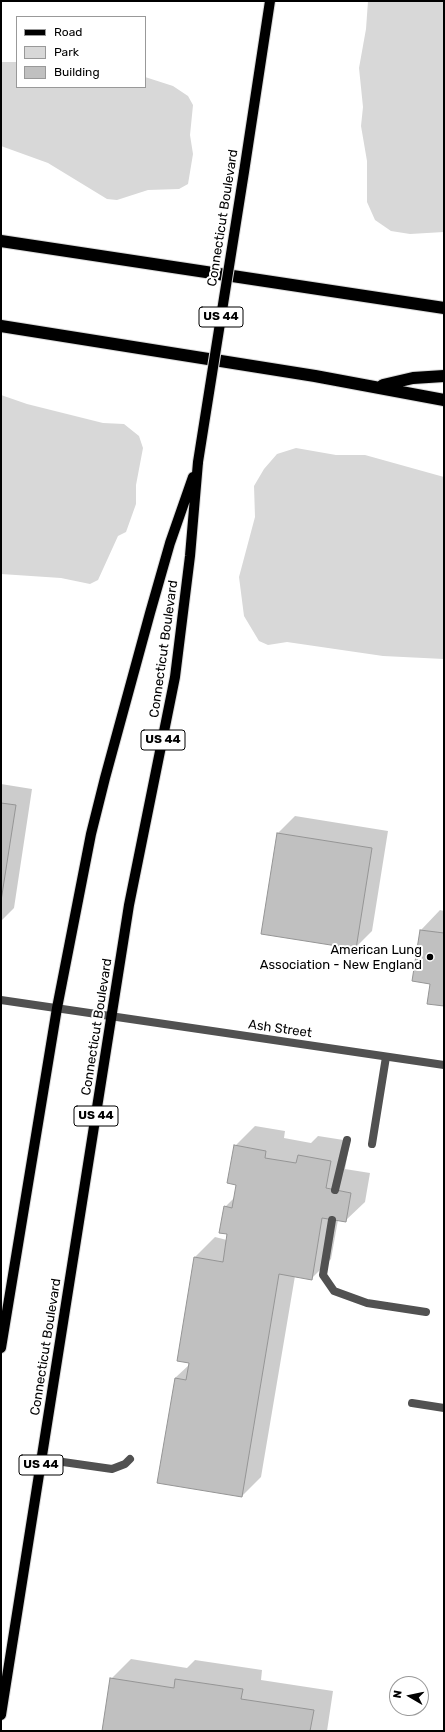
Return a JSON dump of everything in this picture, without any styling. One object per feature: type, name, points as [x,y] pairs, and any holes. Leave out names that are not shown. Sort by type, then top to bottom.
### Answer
[{"type":"highway","points":[[1,241],[444,308]]},
{"type":"highway","points":[[1,326],[378,386],[444,400]]},
{"type":"highway","points":[[378,386],[413,378],[444,376]]},
{"type":"main road","name":"Connecticut Boulevard","points":[[1,1715],[129,905],[175,677],[190,556],[198,462],[270,1]]},
{"type":"main road","name":"Connecticut Boulevard","points":[[1,1348],[57,1008],[79,894],[104,778],[170,544],[198,462]]},
{"type":"street","name":"Ash Street","points":[[1,1000],[444,1065]]},
{"type":"street","points":[[372,1144],[386,1057]]},
{"type":"street","points":[[336,1190],[347,1140]]},
{"type":"street","points":[[332,1220],[323,1275],[334,1291],[367,1303],[426,1312]]},
{"type":"street","points":[[412,1403],[444,1408]]},
{"type":"street","points":[[42,1459],[112,1469],[125,1464],[130,1459]]},
{"type":"green space","points":[[368,1],[444,1],[444,232],[410,234],[391,231],[375,220],[367,202],[367,161],[361,126],[363,107],[359,68],[366,29]]},
{"type":"green space","points":[[1,62],[16,62],[16,88],[146,88],[146,77],[173,86],[188,96],[193,105],[190,135],[193,154],[188,184],[179,189],[148,190],[117,200],[107,199],[48,163],[1,146]]},
{"type":"green space","points":[[1,395],[27,404],[103,423],[124,424],[139,436],[143,448],[136,485],[136,504],[126,532],[118,536],[98,580],[90,584],[61,578],[1,574]]},
{"type":"green space","points":[[296,448],[336,455],[365,455],[444,477],[444,659],[383,656],[287,642],[268,645],[259,641],[244,616],[239,577],[255,517],[254,486],[264,469],[277,454]]},
{"type":"building","points":[[1,803],[16,805],[1,901]]},
{"type":"building","points":[[277,833],[372,848],[356,949],[261,934]]},
{"type":"building","name":"American Lung Association - New England","points":[[420,930],[444,933],[444,1006],[427,1004],[430,984],[412,981]]},
{"type":"building","points":[[234,1145],[266,1151],[265,1158],[296,1163],[298,1155],[331,1161],[326,1188],[351,1193],[346,1222],[322,1218],[312,1280],[279,1274],[242,1497],[157,1483],[175,1378],[186,1380],[189,1363],[177,1361],[194,1257],[223,1262],[227,1234],[219,1233],[224,1206],[232,1208],[236,1185],[227,1183]]},
{"type":"building","points":[[110,1678],[174,1688],[175,1679],[243,1689],[241,1699],[314,1710],[310,1731],[102,1731]]},
{"type":"place","name":"American Lung Association - New England","points":[[430,957]]}]
